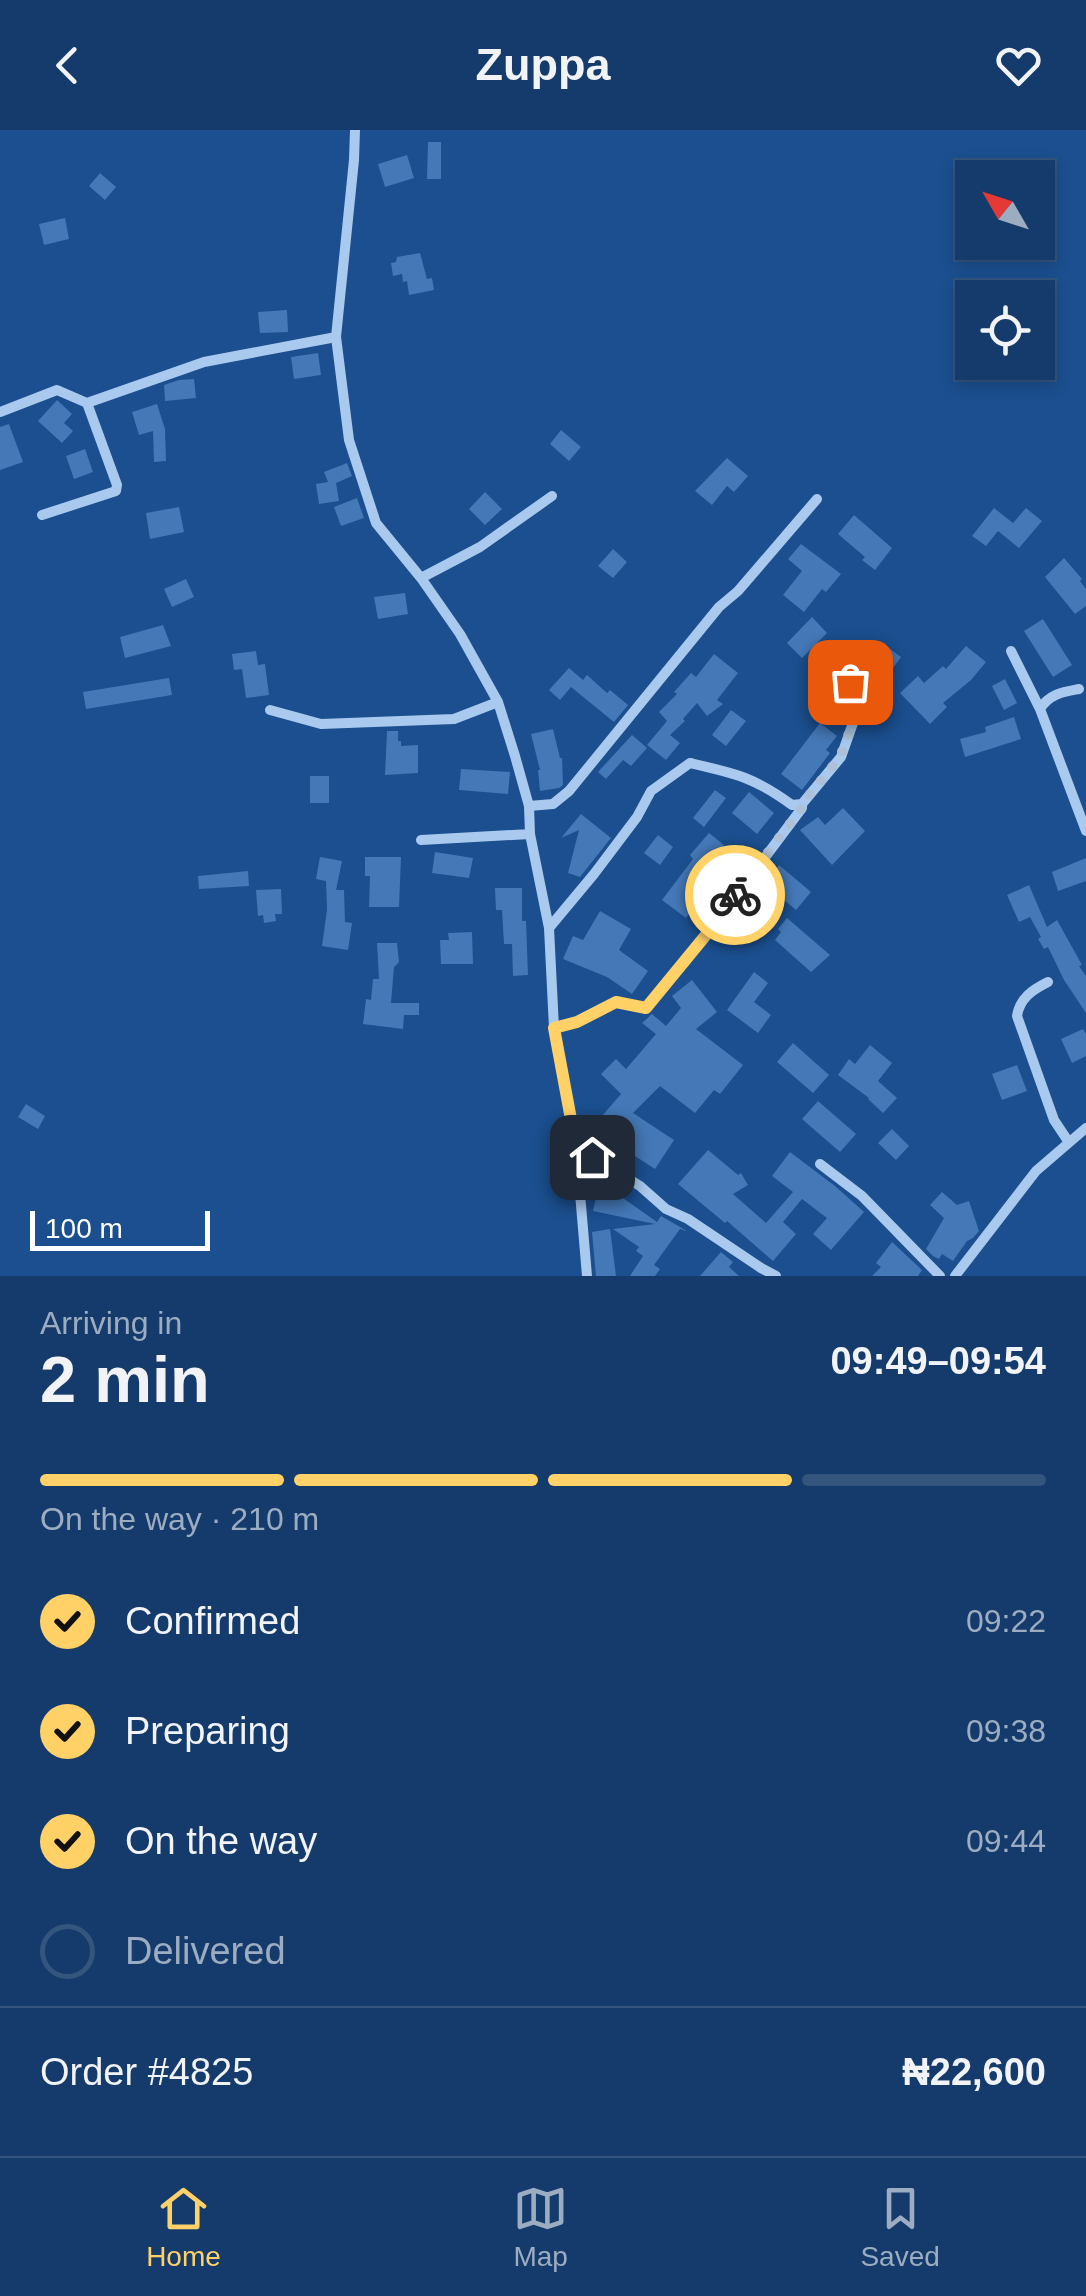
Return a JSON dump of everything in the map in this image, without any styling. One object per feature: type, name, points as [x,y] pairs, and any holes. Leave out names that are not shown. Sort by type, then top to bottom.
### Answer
[{"type":"street","points":[[355,130],[336,337],[349,440],[376,523],[460,634],[498,702],[530,806],[530,834],[549,928],[554,1028],[576,1146],[586,1276]]},
{"type":"street","points":[[0,412],[57,390],[87,403],[204,362],[336,337]]},
{"type":"street","points":[[42,515],[116,491],[87,403]]},
{"type":"street","points":[[421,578],[480,547],[552,496]]},
{"type":"street","points":[[530,806],[553,804],[569,791],[719,608],[818,500]]},
{"type":"street","points":[[1011,651],[1040,708],[1086,831]]},
{"type":"street","points":[[554,1028],[577,1022],[616,1002],[646,1008],[715,924],[840,757],[859,706],[850,682]]},
{"type":"street","points":[[1040,708],[1045,699],[1080,689]]},
{"type":"street","points":[[270,710],[321,724],[454,719],[498,702]]},
{"type":"street","points":[[549,928],[637,817],[651,791],[690,763],[743,775],[792,805],[802,804]]},
{"type":"street","points":[[421,840],[530,834]]},
{"type":"street","points":[[1048,982],[1019,1004],[1016,1016],[1054,1120],[1068,1141]]},
{"type":"street","points":[[955,1276],[1036,1170],[1086,1128]]},
{"type":"street","points":[[576,1146],[640,1186],[666,1209],[776,1276]]},
{"type":"street","points":[[820,1164],[862,1196],[940,1276]]},
{"type":"building","points":[[428,142],[441,142],[441,179],[427,179]]},
{"type":"building","points":[[407,155],[414,178],[385,187],[378,164]]},
{"type":"building","points":[[100,173],[116,187],[105,200],[89,186]]},
{"type":"building","points":[[65,218],[69,239],[44,245],[39,224]]},
{"type":"building","points":[[420,253],[434,290],[409,295],[407,281],[403,282],[402,274],[393,276],[391,263],[397,257]]},
{"type":"building","points":[[287,310],[288,332],[260,333],[258,312]]},
{"type":"building","points":[[318,353],[321,375],[294,379],[291,357]]},
{"type":"building","points":[[194,379],[196,398],[165,401],[164,385]]},
{"type":"building","points":[[57,400],[72,414],[64,423],[73,431],[62,443],[38,421]]},
{"type":"building","points":[[157,404],[165,429],[166,461],[154,462],[153,431],[139,435],[132,412]]},
{"type":"building","points":[[9,424],[23,462],[0,470],[0,427]]},
{"type":"building","points":[[561,430],[581,447],[569,461],[550,444]]},
{"type":"building","points":[[85,449],[93,472],[74,479],[66,456]]},
{"type":"building","points":[[727,458],[748,476],[734,492],[727,486],[712,505],[695,491]]},
{"type":"building","points":[[347,463],[352,476],[336,483],[339,501],[319,504],[316,484],[328,482],[324,472]]},
{"type":"building","points":[[485,492],[502,509],[485,525],[469,509]]},
{"type":"building","points":[[357,498],[364,518],[341,526],[334,507]]},
{"type":"building","points":[[179,507],[184,532],[150,539],[146,513]]},
{"type":"building","points":[[994,508],[1013,523],[1026,508],[1042,521],[1019,548],[998,531],[986,546],[972,536]]},
{"type":"building","points":[[854,515],[892,548],[875,570],[838,534]]},
{"type":"building","points":[[801,544],[841,574],[826,592],[822,589],[804,612],[783,595],[802,571],[788,559]]},
{"type":"building","points":[[613,549],[627,562],[613,578],[598,566]]},
{"type":"building","points":[[1064,558],[1086,589],[1086,606],[1075,614],[1045,577]]},
{"type":"building","points":[[186,579],[194,597],[172,607],[164,589]]},
{"type":"building","points":[[405,593],[408,614],[378,619],[374,597]]},
{"type":"building","points":[[812,617],[827,633],[802,658],[787,643]]},
{"type":"building","points":[[1043,619],[1072,665],[1053,677],[1024,631]]},
{"type":"building","points":[[163,625],[171,646],[125,658],[120,637]]},
{"type":"building","points":[[882,643],[901,657],[888,675],[869,660]]},
{"type":"building","points":[[966,646],[986,662],[943,703],[947,707],[930,724],[900,693],[918,676],[924,683],[943,666],[946,669]]},
{"type":"building","points":[[256,651],[258,665],[265,664],[269,695],[246,698],[242,669],[234,670],[232,654]]},
{"type":"building","points":[[714,654],[738,673],[717,700],[723,704],[707,716],[697,703],[683,719],[670,735],[680,743],[666,760],[647,745],[667,721],[659,712],[691,673],[696,677]]},
{"type":"building","points":[[569,668],[583,680],[587,675],[628,705],[614,722],[571,687],[560,700],[549,690]]},
{"type":"building","points":[[169,678],[172,695],[86,709],[83,692]]},
{"type":"building","points":[[1005,679],[1017,703],[1004,710],[992,686]]},
{"type":"building","points":[[731,710],[746,721],[726,746],[712,735]]},
{"type":"building","points":[[1014,717],[1021,739],[965,757],[960,739],[986,732],[985,727]]},
{"type":"building","points":[[820,723],[837,736],[826,750],[830,753],[802,790],[781,774]]},
{"type":"building","points":[[553,729],[562,758],[563,785],[540,791],[540,770],[531,734]]},
{"type":"building","points":[[387,731],[398,731],[401,746],[418,745],[418,773],[385,775]]},
{"type":"building","points":[[632,735],[647,748],[631,766],[623,760],[606,779],[598,772]]},
{"type":"building","points":[[461,769],[510,772],[508,794],[459,790]]},
{"type":"building","points":[[310,776],[329,776],[329,803],[310,803]]},
{"type":"building","points":[[715,790],[726,798],[704,827],[693,818]]},
{"type":"building","points":[[749,792],[774,813],[757,834],[732,813]]},
{"type":"building","points":[[843,808],[865,831],[832,865],[800,830],[818,817],[825,825]]},
{"type":"building","points":[[581,814],[611,838],[580,877],[568,873],[579,830],[561,838]]},
{"type":"building","points":[[709,833],[724,845],[694,879],[708,889],[686,918],[662,900]]},
{"type":"building","points":[[658,835],[673,847],[660,865],[644,853]]},
{"type":"building","points":[[435,852],[473,858],[469,878],[432,873]]},
{"type":"building","points":[[320,857],[342,861],[336,890],[344,890],[345,922],[352,923],[348,950],[322,946],[327,910],[326,881],[316,879]]},
{"type":"building","points":[[365,857],[401,857],[399,907],[369,907],[370,876],[365,876]]},
{"type":"building","points":[[1086,858],[1086,881],[1058,891],[1052,872]]},
{"type":"building","points":[[779,865],[811,892],[796,910],[764,883],[767,879],[763,876],[772,866],[776,869]]},
{"type":"building","points":[[248,871],[249,886],[199,889],[198,876]]},
{"type":"building","points":[[1029,885],[1047,927],[1057,920],[1082,965],[1079,966],[1086,976],[1086,1013],[1048,947],[1044,949],[1038,939],[1041,937],[1030,917],[1019,922],[1007,895]]},
{"type":"building","points":[[495,888],[522,888],[528,975],[513,976],[512,944],[504,944],[502,910],[496,910]]},
{"type":"building","points":[[281,889],[282,914],[275,914],[276,921],[264,923],[263,915],[258,916],[256,890]]},
{"type":"building","points":[[600,911],[631,929],[619,950],[648,971],[632,994],[607,977],[563,959],[573,936],[583,940]]},
{"type":"building","points":[[787,918],[830,955],[811,972],[775,940]]},
{"type":"building","points":[[472,932],[473,964],[441,964],[440,940],[449,940],[448,933]]},
{"type":"building","points":[[377,943],[397,943],[399,962],[394,967],[391,1003],[419,1003],[419,1015],[404,1015],[403,1029],[363,1024],[373,979],[379,979]]},
{"type":"building","points":[[754,972],[768,983],[754,1002],[771,1015],[758,1033],[727,1010]]},
{"type":"building","points":[[692,980],[717,1012],[696,1029],[743,1065],[720,1094],[714,1090],[695,1113],[660,1086],[633,1113],[674,1140],[655,1169],[621,1147],[626,1138],[602,1116],[621,1094],[601,1074],[616,1059],[626,1069],[656,1034],[642,1023],[652,1014],[666,1026],[681,1008],[672,996]]},
{"type":"building","points":[[1083,1029],[1086,1056],[1072,1063],[1061,1039]]},
{"type":"building","points":[[793,1043],[829,1075],[813,1093],[777,1062]]},
{"type":"building","points":[[870,1045],[892,1063],[878,1081],[897,1098],[883,1113],[838,1075],[849,1059],[855,1064]]},
{"type":"building","points":[[1017,1065],[1027,1091],[1002,1100],[992,1074]]},
{"type":"building","points":[[818,1101],[856,1134],[840,1152],[802,1119]]},
{"type":"building","points":[[26,1104],[45,1116],[38,1129],[18,1117]]},
{"type":"building","points":[[892,1129],[909,1146],[896,1160],[878,1143]]},
{"type":"building","points":[[708,1150],[738,1175],[741,1173],[748,1185],[733,1194],[766,1223],[793,1192],[772,1176],[790,1152],[864,1212],[831,1250],[813,1234],[827,1218],[802,1199],[783,1222],[796,1234],[773,1261],[678,1184]]},
{"type":"building","points":[[601,1175],[623,1186],[620,1196],[657,1222],[661,1216],[687,1231],[680,1229],[654,1265],[660,1269],[655,1276],[630,1276],[643,1256],[636,1251],[639,1247],[613,1229],[655,1224],[593,1211]]},
{"type":"building","points":[[942,1192],[957,1205],[969,1201],[979,1231],[953,1261],[942,1254],[939,1259],[926,1249],[944,1218],[930,1205]]},
{"type":"building","points":[[610,1229],[616,1276],[596,1276],[592,1232]]},
{"type":"building","points":[[892,1242],[922,1270],[918,1276],[872,1276],[881,1267],[876,1263]]},
{"type":"building","points":[[721,1252],[733,1262],[729,1267],[739,1276],[700,1276]]},
{"type":"way so far","points":[[735,895],[840,757],[859,706],[850,682]]},
{"type":"route","points":[[592,1157],[576,1146],[554,1028],[577,1022],[616,1002],[646,1008],[735,895]]}]
